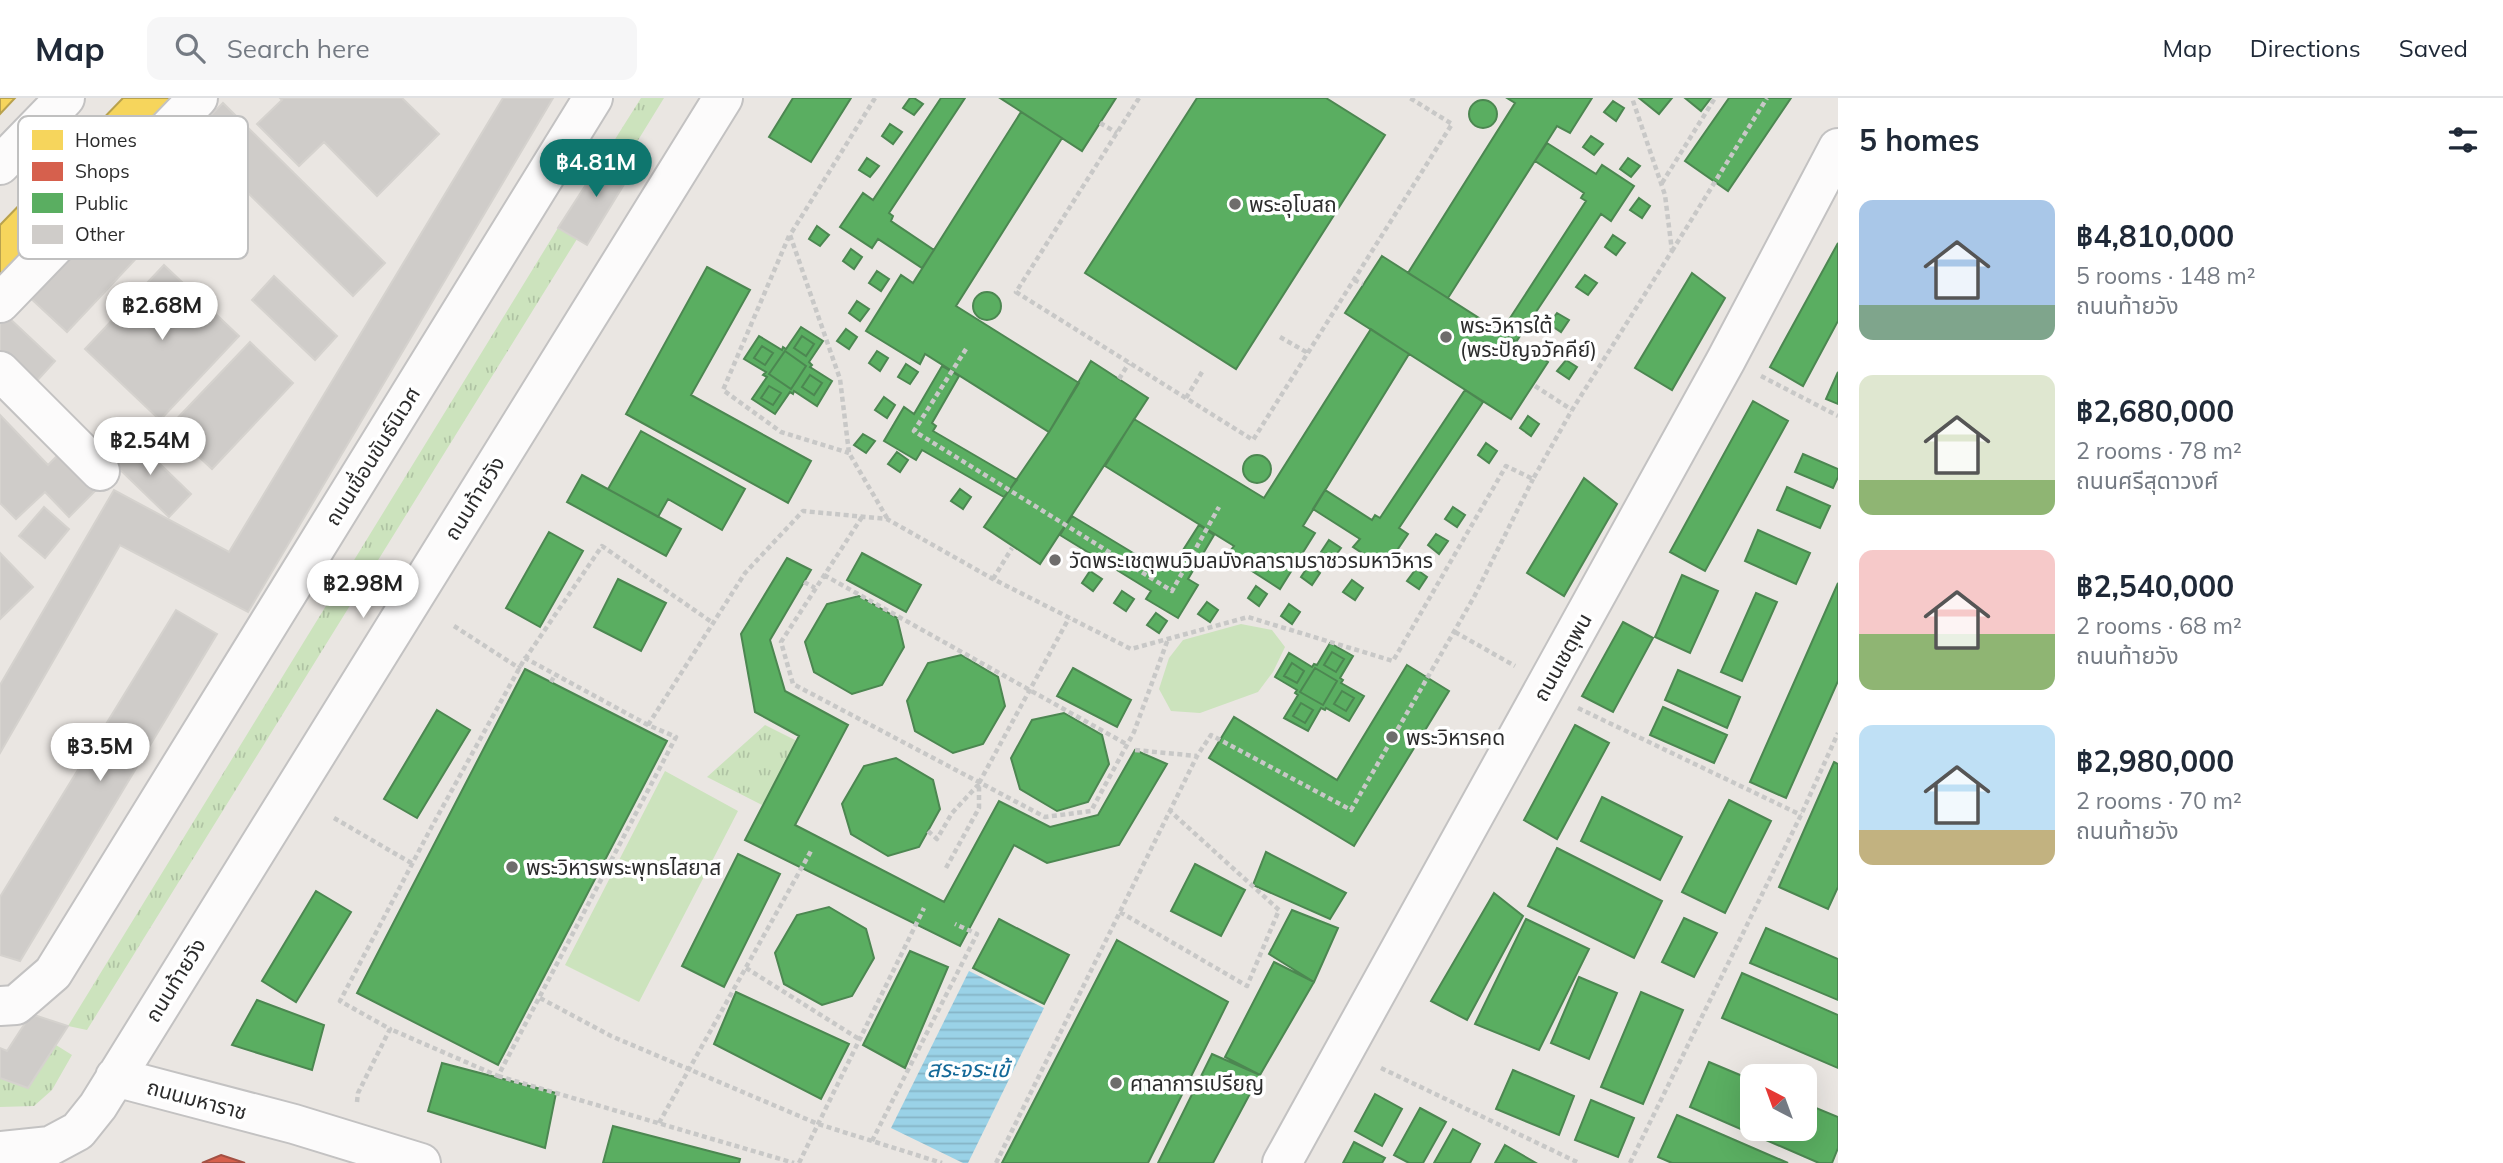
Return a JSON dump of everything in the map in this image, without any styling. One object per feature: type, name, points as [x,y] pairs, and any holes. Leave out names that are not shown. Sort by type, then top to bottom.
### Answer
[{"type":"street","points":[[48,116],[65,98]]},
{"type":"street","points":[[181,116],[198,98]]},
{"type":"street","name":"ถนนเขื่อนขันธ์นิเวศ","points":[[0,1006],[16,1005],[53,974],[593,98]]},
{"type":"street","name":"ถนนท้ายวัง","points":[[114,1077],[723,98]]},
{"type":"street","points":[[0,165],[18,146]]},
{"type":"street","name":"ถนนเชตุพน","points":[[1282,1163],[1727,360],[1838,148]]},
{"type":"street","points":[[0,303],[42,259]]},
{"type":"street","points":[[0,371],[100,471]]},
{"type":"street","points":[[0,1151],[48,1155],[78,1131],[98,1106],[114,1077]]},
{"type":"street","name":"ถนนมหาราช","points":[[114,1077],[294,1124],[421,1163]]},
{"type":"path","points":[[849,453],[781,432],[723,390],[790,235],[875,98]]},
{"type":"path","points":[[1139,98],[1016,292],[1253,440],[1452,124],[1410,98]]},
{"type":"path","points":[[1632,98],[1665,195],[1672,251]]},
{"type":"path","points":[[1661,184],[1715,98]]},
{"type":"path","points":[[996,1163],[1197,756],[1212,735],[1351,810],[1455,632],[1533,479],[1572,410],[1767,98]]},
{"type":"path","points":[[1100,123],[1117,133]]},
{"type":"path","points":[[790,235],[840,379],[849,453],[887,519]]},
{"type":"path","points":[[1354,280],[1363,285]]},
{"type":"path","points":[[1280,337],[1308,353]]},
{"type":"path","points":[[965,349],[914,431],[1038,509],[1172,591],[1219,507]]},
{"type":"path","points":[[1119,379],[1129,363]]},
{"type":"path","points":[[1186,398],[1202,372]]},
{"type":"path","points":[[1761,376],[1838,416]]},
{"type":"path","points":[[1535,386],[1572,410]]},
{"type":"path","points":[[648,726],[745,573],[803,510],[887,519],[993,579],[1130,649],[1248,617],[1393,662],[1506,466],[1533,479]]},
{"type":"path","points":[[862,517],[781,642],[793,684],[1045,817],[1091,811],[1128,746],[1168,638]]},
{"type":"path","points":[[713,622],[602,546],[519,668],[340,1001],[390,1029],[498,1076],[796,1163],[818,1124],[923,908]]},
{"type":"path","points":[[993,579],[1013,548]]},
{"type":"path","points":[[824,575],[1128,746]]},
{"type":"path","points":[[804,582],[816,589]]},
{"type":"path","points":[[928,831],[937,839],[952,813],[979,783],[1069,618]]},
{"type":"path","points":[[454,626],[519,668]]},
{"type":"path","points":[[1455,632],[1523,670]]},
{"type":"path","points":[[498,1076],[676,737],[648,726],[525,658]]},
{"type":"path","points":[[551,682],[555,675]]},
{"type":"path","points":[[1570,705],[1801,815]]},
{"type":"path","points":[[1632,1162],[1801,815],[1838,733]]},
{"type":"path","points":[[1135,750],[1197,756]]},
{"type":"path","points":[[1122,756],[1130,759]]},
{"type":"path","points":[[946,868],[979,808],[979,783]]},
{"type":"path","points":[[1120,912],[1247,986],[1279,910],[1170,810]]},
{"type":"path","points":[[334,818],[413,864]]},
{"type":"path","points":[[659,1124],[811,851]]},
{"type":"path","points":[[872,1141],[977,934],[955,924]]},
{"type":"path","points":[[746,968],[859,1039]]},
{"type":"path","points":[[540,998],[611,1036],[818,1124],[942,1163]]},
{"type":"path","points":[[357,1102],[358,1093],[390,1029]]},
{"type":"path","points":[[1381,1068],[1579,1163]]},
{"type":"green space","points":[[641,98],[664,98],[624,163],[607,152]]},
{"type":"green space","points":[[558,228],[577,239],[87,1030],[68,1026]]},
{"type":"green space","points":[[1241,624],[1272,630],[1285,647],[1273,672],[1258,692],[1200,713],[1171,711],[1159,689],[1169,658],[1183,640]]},
{"type":"green space","points":[[765,725],[797,741],[762,805],[707,777]]},
{"type":"green space","points":[[665,771],[738,811],[639,1002],[565,965]]},
{"type":"green space","points":[[56,1045],[72,1055],[52,1090],[34,1106],[0,1107],[0,1078],[28,1088]]},
{"type":"water","name":"สระจระเข้","points":[[969,971],[1044,1008],[968,1163],[963,1163],[891,1128]]},
{"type":"building: Homes","points":[[0,98],[15,98],[0,114]]},
{"type":"building: Homes","points":[[123,98],[174,98],[157,116],[106,116]]},
{"type":"building: Homes","points":[[18,206],[19,259],[0,279],[0,225]]},
{"type":"building: Shops","points":[[221,1155],[245,1163],[202,1163]]},
{"type":"building: Public","points":[[793,98],[851,98],[811,162],[769,137]]},
{"type":"building: Public","points":[[910,98],[923,104],[914,115],[903,108]]},
{"type":"building: Public","points":[[941,98],[965,98],[889,213],[893,216],[891,221],[934,250],[922,268],[878,239],[872,248],[840,227],[863,193],[873,200]]},
{"type":"building: Public","points":[[1000,98],[1116,98],[1082,151]]},
{"type":"building: Public","name":"พระอุโบสถ","points":[[1197,98],[1326,98],[1385,135],[1236,369],[1085,273]]},
{"type":"building: Public","points":[[1507,98],[1592,98],[1570,133],[1557,126],[1448,298],[1408,273],[1515,103]]},
{"type":"building: Public","points":[[1639,98],[1672,98],[1659,114]]},
{"type":"building: Public","points":[[1685,98],[1711,98],[1701,111]]},
{"type":"building: Public","points":[[1729,98],[1791,98],[1728,191],[1685,161]]},
{"type":"building: Public","points":[[1483,100],[1493,104],[1497,114],[1493,124],[1483,128],[1473,124],[1469,114],[1473,104]]},
{"type":"building: Public","points":[[1613,101],[1624,108],[1616,121],[1604,112]]},
{"type":"building: Public","points":[[1021,112],[1062,138],[956,306],[1079,383],[1049,432],[925,354],[920,364],[866,331],[901,275],[913,283]]},
{"type":"building: Public","points":[[890,124],[902,132],[893,144],[882,136]]},
{"type":"building: Public","points":[[1591,136],[1603,144],[1594,155],[1583,147]]},
{"type":"building: Public","points":[[1547,143],[1596,174],[1602,165],[1634,186],[1611,221],[1601,214],[1516,342],[1501,332],[1586,201],[1581,198],[1584,193],[1535,161]]},
{"type":"building: Public","points":[[867,158],[879,166],[870,177],[859,170]]},
{"type":"building: Public","points":[[1628,158],[1640,166],[1631,177],[1620,169]]},
{"type":"building: Public","points":[[1639,198],[1650,206],[1642,218],[1630,210]]},
{"type":"building: Public","points":[[817,226],[829,235],[820,246],[809,239]]},
{"type":"building: Public","points":[[1613,235],[1625,243],[1616,255],[1605,247]]},
{"type":"building: Public","points":[[1838,243],[1838,321],[1803,386],[1770,367]]},
{"type":"building: Public","points":[[851,249],[862,257],[854,269],[843,261]]},
{"type":"building: Public","name":"พระวิหารใต้ (พระปัญจวัคคีย์)","points":[[1382,256],[1548,362],[1511,419],[1345,313]]},
{"type":"building: Public","points":[[707,267],[750,290],[691,395],[811,461],[788,503],[626,414]]},
{"type":"building: Public","points":[[877,271],[889,279],[881,291],[869,283]]},
{"type":"building: Public","points":[[1692,273],[1725,298],[1672,390],[1635,368]]},
{"type":"building: Public","points":[[1585,275],[1597,283],[1588,295],[1576,287]]},
{"type":"building: Public","points":[[987,292],[997,296],[1001,306],[997,316],[987,320],[977,316],[973,306],[977,296]]},
{"type":"building: Public","points":[[857,301],[869,309],[860,321],[849,313]]},
{"type":"building: Public","points":[[1557,313],[1569,320],[1561,332],[1549,324]]},
{"type":"building: Public","points":[[801,327],[823,341],[809,362],[812,365],[810,367],[832,381],[817,406],[794,391],[793,394],[790,392],[775,414],[752,399],[767,377],[763,375],[766,372],[744,359],[759,336],[782,350],[783,347],[786,349]]},
{"type":"building: Public","points":[[846,329],[857,337],[849,349],[837,341]]},
{"type":"building: Public","points":[[1371,329],[1409,354],[1303,526],[1315,533],[1280,589],[1227,555],[1234,546],[1105,466],[1134,419],[1264,498]]},
{"type":"building: Public","points":[[802,336],[814,344],[806,356],[794,348]]},
{"type":"building: Public","points":[[762,346],[773,353],[765,365],[754,358]]},
{"type":"building: Public","points":[[785,351],[806,366],[791,389],[769,374]]},
{"type":"building: Public","points":[[877,351],[888,358],[880,371],[869,363]]},
{"type":"building: Public","points":[[1566,360],[1577,367],[1569,379],[1557,371]]},
{"type":"building: Public","points":[[1091,361],[1148,398],[1040,564],[984,527],[1049,432]]},
{"type":"building: Public","points":[[906,364],[918,372],[910,384],[898,377]]},
{"type":"building: Public","points":[[942,366],[959,376],[932,423],[936,426],[933,431],[1017,480],[1004,497],[922,450],[916,460],[884,441],[904,407],[914,414]]},
{"type":"building: Public","points":[[1838,372],[1838,404],[1826,399]]},
{"type":"building: Public","points":[[810,375],[822,383],[814,395],[802,387]]},
{"type":"building: Public","points":[[769,386],[781,393],[773,405],[761,398]]},
{"type":"building: Public","points":[[1465,390],[1483,402],[1399,528],[1408,534],[1385,568],[1353,547],[1360,539],[1313,509],[1325,490],[1372,520],[1375,515],[1380,518]]},
{"type":"building: Public","points":[[884,397],[895,405],[887,418],[875,410]]},
{"type":"building: Public","points":[[1753,401],[1788,421],[1705,571],[1670,552]]},
{"type":"building: Public","points":[[1528,416],[1539,424],[1531,436],[1520,428]]},
{"type":"building: Public","points":[[641,431],[745,489],[722,530],[668,499],[658,517],[608,489]]},
{"type":"building: Public","points":[[863,434],[875,441],[866,453],[854,445]]},
{"type":"building: Public","points":[[1486,443],[1497,451],[1489,463],[1478,455]]},
{"type":"building: Public","points":[[897,452],[908,460],[900,472],[888,464]]},
{"type":"building: Public","points":[[1803,454],[1838,469],[1833,488],[1795,472]]},
{"type":"building: Public","points":[[1257,455],[1267,459],[1271,469],[1267,479],[1257,483],[1247,479],[1243,469],[1247,459]]},
{"type":"building: Public","points":[[582,475],[681,529],[666,556],[567,502]]},
{"type":"building: Public","points":[[1584,478],[1617,504],[1564,596],[1527,573]]},
{"type":"building: Public","points":[[1787,487],[1830,506],[1820,528],[1777,510]]},
{"type":"building: Public","points":[[960,489],[971,497],[963,509],[951,501]]},
{"type":"building: Public","points":[[1453,507],[1465,515],[1457,527],[1445,519]]},
{"type":"building: Public","points":[[1072,516],[1163,571],[1166,566],[1171,569],[1199,525],[1214,535],[1188,579],[1198,585],[1178,618],[1146,599],[1151,591],[1060,535]]},
{"type":"building: Public","points":[[1758,530],[1810,553],[1796,584],[1745,561]]},
{"type":"building: Public","points":[[549,532],[583,551],[540,627],[506,608]]},
{"type":"building: Public","points":[[1436,534],[1448,541],[1439,554],[1428,545]]},
{"type":"building: Public","points":[[1329,540],[1341,548],[1332,560],[1321,552]]},
{"type":"building: Public","points":[[862,553],[921,585],[906,612],[847,580]]},
{"type":"building: Public","points":[[787,558],[811,570],[770,640],[785,691],[848,725],[795,825],[944,902],[999,801],[1050,827],[1098,815],[1135,750],[1167,764],[1119,845],[1047,863],[1014,845],[960,946],[745,840],[799,736],[755,712],[741,634]]},
{"type":"building: Public","points":[[1309,565],[1320,573],[1312,585],[1301,577]]},
{"type":"building: Public","points":[[1416,569],[1427,577],[1419,589],[1407,581]]},
{"type":"building: Public","points":[[1090,571],[1102,579],[1093,591],[1082,583]]},
{"type":"building: Public","points":[[1682,575],[1718,591],[1690,653],[1655,637]]},
{"type":"building: Public","points":[[618,579],[666,603],[641,651],[594,627]]},
{"type":"building: Public","points":[[1352,580],[1363,588],[1355,600],[1343,592]]},
{"type":"building: Public","points":[[1838,583],[1838,681],[1786,798],[1750,782]]},
{"type":"building: Public","points":[[1256,586],[1267,594],[1259,606],[1248,598]]},
{"type":"building: Public","points":[[1122,591],[1134,599],[1126,611],[1114,603]]},
{"type":"building: Public","points":[[1756,593],[1777,602],[1742,681],[1721,672]]},
{"type":"building: Public","points":[[859,596],[897,618],[904,647],[882,685],[852,694],[814,672],[805,642],[827,604]]},
{"type":"building: Public","points":[[1207,602],[1218,610],[1210,622],[1198,614]]},
{"type":"building: Public","points":[[1289,604],[1300,612],[1292,624],[1281,616]]},
{"type":"building: Public","points":[[1156,613],[1167,621],[1159,633],[1147,625]]},
{"type":"building: Public","points":[[1623,622],[1653,638],[1613,712],[1582,696]]},
{"type":"building: Public","points":[[1330,643],[1353,656],[1340,678],[1343,680],[1341,683],[1364,696],[1349,721],[1326,708],[1321,708],[1308,731],[1284,718],[1298,695],[1295,693],[1297,690],[1275,677],[1289,653],[1312,667],[1317,665]]},
{"type":"building: Public","points":[[1332,652],[1344,659],[1336,672],[1324,665]]},
{"type":"building: Public","points":[[961,655],[998,677],[1005,706],[983,744],[953,753],[915,731],[907,701],[928,663]]},
{"type":"building: Public","points":[[1292,663],[1304,671],[1297,683],[1284,676]]},
{"type":"building: Public","name":"พระวิหารคด","points":[[1407,665],[1449,691],[1354,846],[1209,758],[1234,717],[1337,780]]},
{"type":"building: Public","points":[[1073,668],[1131,700],[1117,727],[1057,696]]},
{"type":"building: Public","points":[[1315,668],[1337,681],[1323,705],[1300,692]]},
{"type":"building: Public","name":"พระวิหารพระพุทธไสยาส","points":[[525,669],[667,741],[498,1065],[357,993]]},
{"type":"building: Public","points":[[1678,670],[1740,697],[1727,728],[1665,700]]},
{"type":"building: Public","points":[[1342,691],[1354,698],[1346,711],[1334,704]]},
{"type":"building: Public","points":[[1301,703],[1313,710],[1305,723],[1293,716]]},
{"type":"building: Public","points":[[1663,707],[1727,735],[1714,763],[1650,735]]},
{"type":"building: Public","points":[[437,710],[470,730],[417,818],[384,799]]},
{"type":"building: Public","points":[[1064,713],[1102,735],[1109,764],[1088,802],[1057,811],[1020,789],[1011,758],[1032,720]]},
{"type":"building: Public","points":[[1575,725],[1609,743],[1557,839],[1524,820]]},
{"type":"building: Public","points":[[896,758],[933,780],[940,809],[919,847],[888,856],[851,834],[842,804],[864,766]]},
{"type":"building: Public","points":[[1834,762],[1838,764],[1838,887],[1828,909],[1779,887]]},
{"type":"building: Public","points":[[1602,797],[1682,837],[1660,880],[1581,841]]},
{"type":"building: Public","points":[[1729,800],[1771,821],[1725,913],[1682,892]]},
{"type":"building: Public","points":[[1557,848],[1662,901],[1634,958],[1528,906]]},
{"type":"building: Public","points":[[1266,852],[1346,893],[1330,919],[1253,885]]},
{"type":"building: Public","points":[[738,854],[780,874],[724,987],[682,966]]},
{"type":"building: Public","points":[[1195,864],[1245,890],[1221,936],[1171,911]]},
{"type":"building: Public","points":[[316,891],[351,912],[296,1002],[262,981]]},
{"type":"building: Public","points":[[1494,893],[1523,916],[1467,1020],[1431,1001]]},
{"type":"building: Public","points":[[829,907],[866,929],[874,958],[852,996],[822,1005],[784,984],[775,953],[797,915]]},
{"type":"building: Public","points":[[1292,910],[1338,928],[1314,982],[1269,954]]},
{"type":"building: Public","points":[[1684,918],[1717,933],[1694,977],[1662,962]]},
{"type":"building: Public","points":[[999,919],[1069,955],[1044,1004],[973,968]]},
{"type":"building: Public","points":[[1526,919],[1589,949],[1539,1050],[1475,1024]]},
{"type":"building: Public","points":[[1766,928],[1838,959],[1838,1000],[1750,963]]},
{"type":"building: Public","name":"ศาลาการเปรียญ","points":[[1117,940],[1228,1002],[1148,1163],[1002,1163]]},
{"type":"building: Public","points":[[910,951],[948,967],[905,1068],[863,1045]]},
{"type":"building: Public","points":[[1274,962],[1314,982],[1260,1075],[1225,1057]]},
{"type":"building: Public","points":[[1742,973],[1838,1015],[1838,1068],[1722,1018]]},
{"type":"building: Public","points":[[1579,977],[1617,993],[1589,1059],[1551,1043]]},
{"type":"building: Public","points":[[736,992],[849,1044],[821,1099],[714,1044]]},
{"type":"building: Public","points":[[1641,992],[1683,1010],[1643,1104],[1601,1087]]},
{"type":"building: Public","points":[[257,1000],[324,1025],[312,1070],[232,1045]]},
{"type":"building: Public","points":[[1212,1054],[1260,1075],[1213,1163],[1158,1163]]},
{"type":"building: Public","points":[[1709,1062],[1740,1075],[1740,1129],[1690,1107]]},
{"type":"building: Public","points":[[442,1063],[556,1093],[545,1148],[428,1111]]},
{"type":"building: Public","points":[[1513,1070],[1574,1096],[1559,1135],[1496,1109]]},
{"type":"building: Public","points":[[1375,1094],[1402,1109],[1382,1146],[1355,1131]]},
{"type":"building: Public","points":[[1591,1100],[1634,1118],[1618,1157],[1575,1140]]},
{"type":"building: Public","points":[[1420,1108],[1446,1122],[1423,1163],[1409,1163],[1394,1155]]},
{"type":"building: Public","points":[[1817,1108],[1838,1117],[1838,1148],[1832,1163],[1819,1163],[1768,1141],[1817,1141]]},
{"type":"building: Public","points":[[1677,1115],[1788,1163],[1672,1163],[1658,1157]]},
{"type":"building: Public","points":[[613,1126],[740,1159],[739,1163],[603,1163]]},
{"type":"building: Public","points":[[1453,1129],[1480,1144],[1470,1163],[1434,1163]]},
{"type":"building: Public","points":[[1354,1142],[1385,1158],[1382,1163],[1343,1163]]},
{"type":"building: Public","points":[[1505,1145],[1536,1163],[1495,1163]]},
{"type":"building: Other","points":[[280,98],[402,98],[439,134],[377,196],[324,142],[299,166],[257,124],[282,100]]},
{"type":"building: Other","points":[[503,98],[553,98],[248,612],[120,545],[0,753],[0,685],[114,490],[229,552]]},
{"type":"building: Other","points":[[223,103],[236,116],[210,116]]},
{"type":"building: Other","points":[[248,128],[385,263],[353,296],[248,193]]},
{"type":"building: Other","points":[[607,152],[634,168],[587,245],[558,228]]},
{"type":"building: Other","points":[[60,259],[136,259],[67,332],[27,295]]},
{"type":"building: Other","points":[[164,265],[239,336],[160,420],[85,349]]},
{"type":"building: Other","points":[[274,276],[337,336],[315,360],[252,300]]},
{"type":"building: Other","points":[[7,316],[55,361],[34,384],[0,352],[0,324]]},
{"type":"building: Other","points":[[250,342],[293,383],[212,469],[168,428]]},
{"type":"building: Other","points":[[0,415],[48,465],[62,451],[98,488],[69,517],[45,492],[16,519],[0,503]]},
{"type":"building: Other","points":[[132,437],[191,494],[169,517],[110,460]]},
{"type":"building: Other","points":[[44,507],[69,529],[45,558],[19,536]]},
{"type":"building: Other","points":[[0,553],[33,587],[0,619]]},
{"type":"building: Other","points":[[176,610],[217,634],[20,961],[0,955],[0,897]]},
{"type":"building: Other","points":[[31,1014],[68,1026],[28,1088],[0,1078],[0,1048],[7,1051]]},
{"type":"place","name":"พระอุโบสถ","points":[[1235,204]]},
{"type":"place","name":"พระวิหารใต้ (พระปัญจวัคคีย์)","points":[[1446,337]]},
{"type":"place","name":"วัดพระเชตุพนวิมลมังคลารามราชวรมหาวิหาร","points":[[1055,560]]},
{"type":"place","name":"พระวิหารคด","points":[[1392,737]]},
{"type":"place","name":"พระวิหารพระพุทธไสยาส","points":[[512,867]]},
{"type":"place","name":"ศาลาการเปรียญ","points":[[1116,1083]]}]
